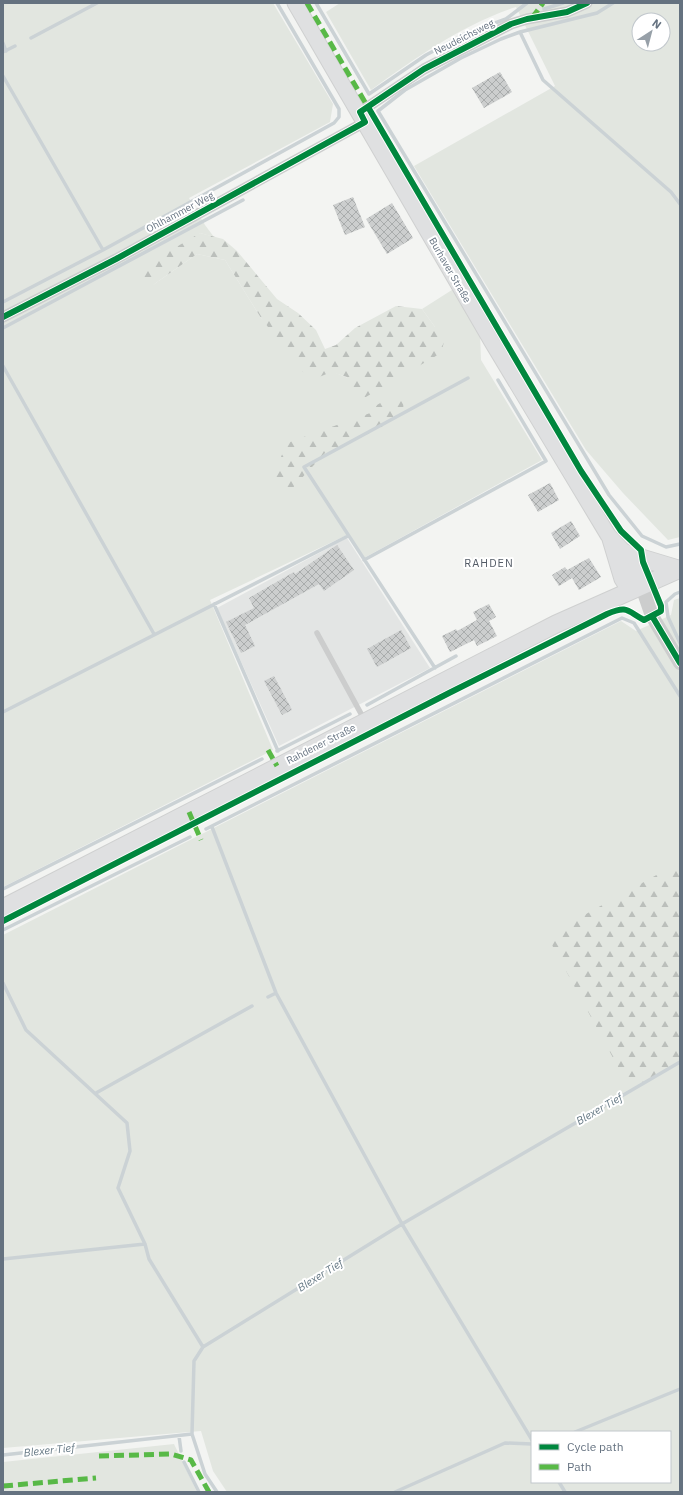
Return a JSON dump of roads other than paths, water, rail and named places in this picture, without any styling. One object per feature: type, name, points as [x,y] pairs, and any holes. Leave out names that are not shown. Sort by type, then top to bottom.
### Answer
[{"type":"main road","name":"Burhaver Straße","points":[[295,3],[492,342],[608,534],[625,553],[635,587]]},
{"type":"main road","name":"Burhaver Straße","points":[[608,534],[622,579],[635,587]]},
{"type":"main road","points":[[625,553],[679,569]]},
{"type":"main road","name":"Rahdener Straße","points":[[3,908],[556,624],[635,587],[679,569]]},
{"type":"street","name":"Neudeichsweg","points":[[362,117],[424,69],[511,24],[527,19],[567,12],[588,3]]},
{"type":"street","name":"Ohlhammer Weg","points":[[3,317],[123,255],[362,117]]},
{"type":"street","name":"Burhaver Straße","points":[[635,587],[680,663]]},
{"type":"lane","points":[[317,633],[366,721]]},
{"type":"waterway","points":[[31,38],[97,3]]},
{"type":"waterway","points":[[3,302],[103,250],[334,123],[339,117],[339,109],[277,3]]},
{"type":"waterway","points":[[316,3],[369,94],[426,55],[465,34],[506,19],[527,3]]},
{"type":"waterway","points":[[544,9],[563,3]]},
{"type":"waterway","points":[[613,3],[597,13],[520,32],[501,39],[461,58],[405,90],[378,111],[609,495],[642,536],[666,547],[680,544]]},
{"type":"waterway","points":[[520,32],[543,80],[671,192],[680,204]]},
{"type":"waterway","points":[[3,43],[6,51]]},
{"type":"waterway","points":[[3,52],[15,46]]},
{"type":"waterway","points":[[3,76],[103,250]]},
{"type":"waterway","points":[[3,328],[243,200]]},
{"type":"waterway","points":[[3,366],[154,634]]},
{"type":"waterway","points":[[435,668],[304,467],[468,378]]},
{"type":"waterway","points":[[364,560],[546,461],[498,380]]},
{"type":"waterway","points":[[3,712],[348,536]]},
{"type":"waterway","points":[[680,592],[675,594],[666,602],[668,617],[680,643]]},
{"type":"waterway","points":[[214,604],[278,751]]},
{"type":"waterway","points":[[206,829],[622,618],[634,623],[680,696]]},
{"type":"waterway","points":[[367,705],[456,656]]},
{"type":"waterway","points":[[277,751],[350,714]]},
{"type":"waterway","points":[[3,889],[262,759]]},
{"type":"waterway","points":[[212,827],[276,993],[402,1224],[531,1438]]},
{"type":"waterway","points":[[3,930],[190,837]]},
{"type":"waterway","points":[[3,983],[26,1030],[127,1123],[130,1151],[118,1188],[145,1244],[149,1259],[203,1347]]},
{"type":"waterway","points":[[268,997],[276,993]]},
{"type":"waterway","points":[[96,1093],[252,1006]]},
{"type":"waterway","name":"Blexer Tief","points":[[3,1455],[192,1434],[194,1361],[203,1347],[402,1224],[680,1062]]},
{"type":"waterway","points":[[3,1259],[145,1244]]},
{"type":"waterway","points":[[577,1431],[680,1389]]},
{"type":"waterway","points":[[192,1434],[205,1474],[217,1492]]},
{"type":"waterway","points":[[179,1436],[181,1451]]},
{"type":"waterway","points":[[395,1492],[505,1443],[531,1444]]},
{"type":"waterway","points":[[184,1462],[199,1492]]},
{"type":"waterway","points":[[560,1483],[565,1492]]},
{"type":"district","name":"RAHDEN","points":[[489,563]]}]
